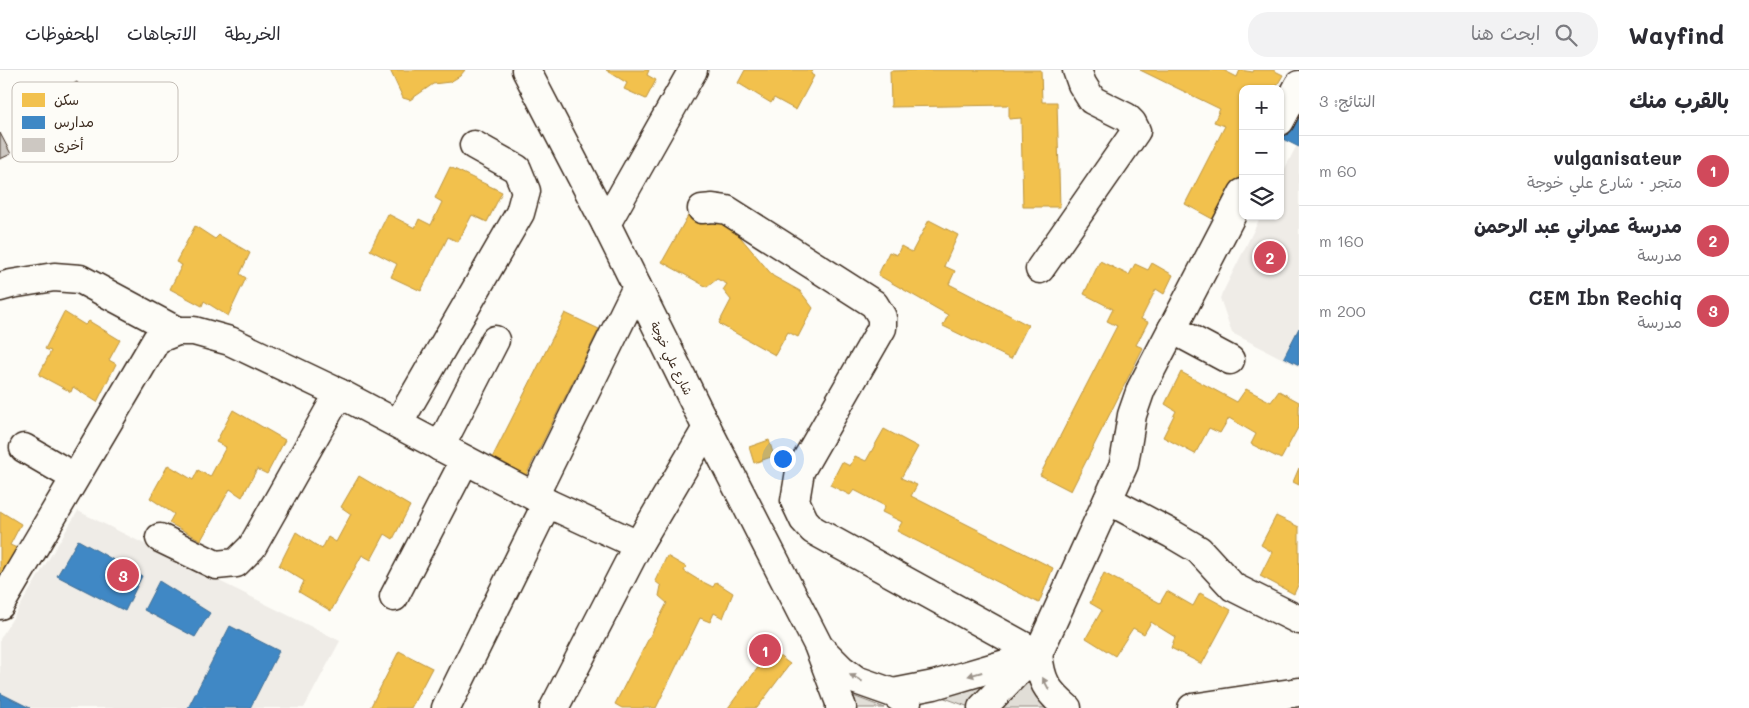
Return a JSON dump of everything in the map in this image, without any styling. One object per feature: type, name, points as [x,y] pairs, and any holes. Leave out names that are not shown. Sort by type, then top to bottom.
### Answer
[{"type":"street","name":"شارع علي خوجة","points":[[526,70],[606,224],[707,428],[818,645]]},
{"type":"street","points":[[606,224],[692,70]]},
{"type":"street","points":[[1040,269],[1136,131],[1126,117],[1092,100],[1082,84],[1077,70]]},
{"type":"street","points":[[1284,113],[1299,85]]},
{"type":"street","points":[[398,424],[520,213],[526,191],[517,169],[474,145]]},
{"type":"street","points":[[982,708],[1018,671],[1038,654],[1124,464],[1132,415],[1141,389],[1239,201]]},
{"type":"street","points":[[702,209],[727,210],[874,304],[882,317],[882,328],[800,471],[795,501],[804,520],[813,530],[1038,654]]},
{"type":"street","points":[[0,287],[54,277],[80,279],[176,331]]},
{"type":"street","points":[[446,708],[637,288]]},
{"type":"street","points":[[1172,329],[1230,360]]},
{"type":"street","points":[[0,606],[74,477],[157,339],[176,331],[194,331],[230,341],[339,393],[540,499],[638,546]]},
{"type":"street","points":[[440,446],[495,340]]},
{"type":"street","points":[[160,538],[216,565],[236,563],[252,547],[339,393]]},
{"type":"street","points":[[554,708],[638,546],[707,428]]},
{"type":"street","points":[[24,448],[74,477]]},
{"type":"street","points":[[394,597],[465,460]]},
{"type":"street","points":[[1108,500],[1199,550],[1233,588],[1299,620]]},
{"type":"street","points":[[818,645],[841,669],[856,680],[904,700],[934,685],[1038,654]]},
{"type":"street","points":[[818,645],[841,707]]},
{"type":"street","points":[[1038,654],[1040,673],[1051,695],[1067,708]]},
{"type":"street","points":[[1192,708],[1299,692]]},
{"type":"shaded area","points":[[1297,145],[1299,146],[1299,367],[1232,333],[1220,298],[1259,220],[1284,220],[1284,170]]},
{"type":"shaded area","points":[[78,511],[340,641],[304,708],[0,708],[0,639]]},
{"type":"shaded area","points":[[1001,679],[972,708],[942,697]]},
{"type":"shaded area","points":[[1035,680],[1049,708],[995,708],[1021,683]]},
{"type":"shaded area","points":[[853,696],[885,708],[858,708]]},
{"type":"building: سكن","points":[[390,70],[465,70],[460,76],[450,82],[433,84],[410,100],[403,98]]},
{"type":"building: سكن","points":[[606,70],[649,70],[647,75],[656,80],[646,99],[624,89],[627,83]]},
{"type":"building: سكن","points":[[745,70],[813,70],[811,74],[814,76],[796,110],[774,98],[771,103],[738,83]]},
{"type":"building: سكن","points":[[1041,70],[1042,102],[1057,102],[1060,207],[1023,207],[1021,118],[1009,119],[1009,105],[891,107],[890,71]]},
{"type":"building: سكن","points":[[1140,70],[1223,70],[1237,77],[1240,70],[1253,72],[1254,70],[1273,70],[1283,75],[1277,85],[1239,85],[1239,178],[1218,222],[1185,204],[1225,126],[1214,122],[1220,109]]},
{"type":"building: سكن","points":[[450,167],[502,192],[487,222],[472,215],[458,242],[448,237],[421,291],[391,277],[397,264],[370,250],[388,214],[415,228],[419,219],[431,225],[442,202],[435,198]]},
{"type":"building: سكن","points":[[695,209],[736,232],[773,276],[800,291],[813,308],[798,337],[788,332],[775,355],[719,323],[731,300],[723,290],[727,284],[717,279],[707,287],[662,262],[689,214]]},
{"type":"building: سكن","points":[[929,220],[958,235],[944,266],[955,271],[949,284],[1028,325],[1011,359],[943,326],[948,315],[878,275],[889,252],[897,255],[901,246],[912,252]]},
{"type":"building: سكن","points":[[195,226],[215,239],[219,235],[250,253],[240,274],[246,278],[228,316],[204,301],[202,306],[170,289],[182,265],[176,262]]},
{"type":"building: سكن","points":[[1100,261],[1129,275],[1135,264],[1148,270],[1152,263],[1173,275],[1164,294],[1156,289],[1141,319],[1148,322],[1136,345],[1143,348],[1071,491],[1040,475],[1117,326],[1107,321],[1113,309],[1084,294]]},
{"type":"building: سكن","points":[[64,312],[85,325],[89,321],[120,340],[109,360],[116,364],[97,402],[73,387],[71,392],[39,375],[51,351],[45,349]]},
{"type":"building: سكن","points":[[565,313],[599,329],[526,475],[492,458]]},
{"type":"building: سكن","points":[[1181,372],[1237,402],[1246,389],[1271,402],[1279,391],[1299,402],[1299,426],[1281,459],[1251,444],[1256,434],[1229,418],[1220,433],[1209,428],[1195,454],[1163,437],[1176,411],[1165,404]]},
{"type":"building: سكن","points":[[233,410],[285,440],[267,474],[257,469],[242,497],[230,489],[201,540],[169,523],[174,514],[150,498],[168,465],[193,480],[198,470],[210,477],[226,447],[216,442]]},
{"type":"building: سكن","points":[[884,429],[918,447],[901,478],[917,485],[911,496],[1053,568],[1039,603],[897,531],[902,522],[882,512],[885,506],[854,490],[850,495],[830,485],[842,462],[850,466],[855,456],[866,461]]},
{"type":"building: سكن","points":[[769,440],[774,456],[754,463],[749,447]]},
{"type":"building: سكن","points":[[1299,468],[1299,485],[1293,482]]},
{"type":"building: سكن","points":[[359,476],[410,506],[393,539],[385,534],[371,560],[362,555],[331,611],[299,592],[304,581],[279,566],[296,532],[322,549],[328,537],[336,542],[351,514],[341,507]]},
{"type":"building: سكن","points":[[0,511],[21,524],[10,545],[17,548],[0,583]]},
{"type":"building: سكن","points":[[1276,516],[1299,527],[1299,583],[1294,594],[1260,576],[1272,552],[1261,545]]},
{"type":"building: سكن","points":[[667,556],[686,567],[684,571],[697,579],[713,587],[716,582],[733,593],[723,618],[714,613],[710,622],[700,618],[656,708],[622,708],[615,704],[667,603],[659,596],[661,586],[655,581]]},
{"type":"building: سكن","points":[[1104,573],[1160,603],[1167,591],[1193,606],[1200,593],[1231,610],[1202,664],[1171,648],[1175,637],[1151,622],[1144,634],[1133,628],[1115,656],[1086,638],[1102,610],[1090,603]]},
{"type":"building: سكن","points":[[771,650],[790,664],[757,708],[728,708]]},
{"type":"building: سكن","points":[[399,651],[432,668],[411,708],[370,708]]},
{"type":"building: مدارس","points":[[1299,114],[1299,147],[1284,140],[1284,130],[1288,120]]},
{"type":"building: مدارس","points":[[1299,328],[1299,365],[1284,357]]},
{"type":"building: مدارس","points":[[78,540],[142,576],[125,611],[57,576]]},
{"type":"building: مدارس","points":[[159,581],[210,613],[195,637],[144,610]]},
{"type":"building: مدارس","points":[[230,626],[279,651],[250,708],[188,708]]},
{"type":"building: مدارس","points":[[0,693],[30,708],[0,708]]},
{"type":"building: أخرى","points":[[0,133],[11,154],[0,159]]},
{"type":"place","name":"مدرسة عمراني عبد الرحمن","points":[[1270,257]]},
{"type":"place","name":"CEM Ibn Rechiq","points":[[123,575]]},
{"type":"place","name":"vulganisateur","points":[[765,650]]}]
